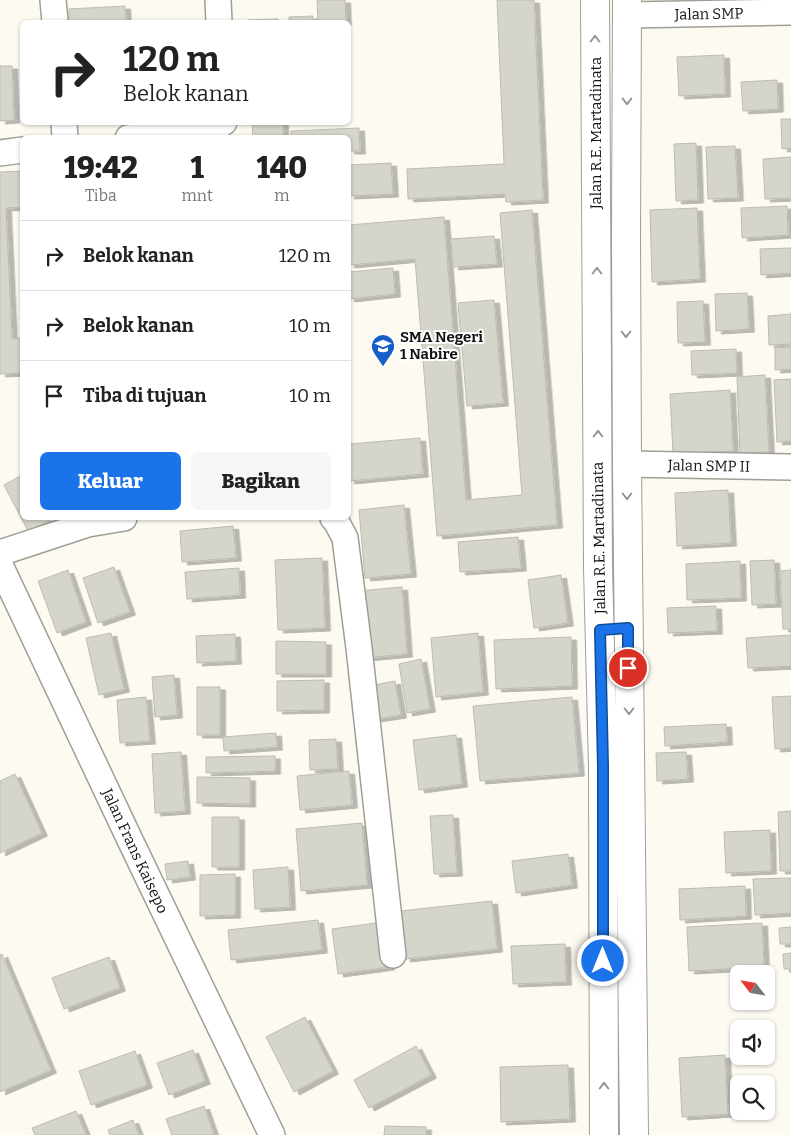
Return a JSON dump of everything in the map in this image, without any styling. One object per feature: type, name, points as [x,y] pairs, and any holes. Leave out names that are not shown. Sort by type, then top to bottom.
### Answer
[{"type":"highway","name":"Jalan R.E. Martadinata","points":[[595,0],[600,630],[603,767],[604,1135]]},
{"type":"highway","name":"Jalan R.E. Martadinata","points":[[627,8],[628,628],[634,1135]]},
{"type":"highway","points":[[600,630],[628,628]]},
{"type":"street","points":[[53,0],[55,20]]},
{"type":"street","points":[[218,0],[219,20]]},
{"type":"street","name":"Jalan SMP","points":[[627,8],[791,12]]},
{"type":"street","points":[[151,135],[220,125]]},
{"type":"street","points":[[0,152],[20,150]]},
{"type":"street","name":"Jalan SMP II","points":[[627,464],[791,467]]},
{"type":"street","points":[[0,553],[88,524],[112,520]]},
{"type":"street","points":[[335,520],[345,538],[393,954]]},
{"type":"street","name":"Jalan Frans Kaisepo","points":[[0,566],[272,1135]]},
{"type":"building","points":[[317,0],[345,0],[346,20],[318,20]]},
{"type":"building","points":[[497,0],[534,0],[543,200],[506,202],[505,194],[408,199],[407,169],[504,164]]},
{"type":"building","points":[[125,6],[126,20],[69,20],[69,9]]},
{"type":"building","points":[[313,16],[313,20],[289,20],[289,17]]},
{"type":"building","points":[[724,55],[725,94],[679,96],[677,57]]},
{"type":"building","points":[[0,66],[12,66],[14,120],[0,121]]},
{"type":"building","points":[[777,80],[778,109],[743,111],[741,82]]},
{"type":"building","points":[[781,119],[791,119],[791,148],[782,149]]},
{"type":"building","points":[[252,125],[283,125],[283,135],[253,135]]},
{"type":"building","points":[[359,128],[360,151],[351,151],[351,135],[291,135],[291,131]]},
{"type":"building","points":[[696,143],[698,200],[676,201],[674,144]]},
{"type":"building","points":[[735,146],[738,198],[708,199],[706,147]]},
{"type":"building","points":[[791,157],[791,198],[765,199],[763,159]]},
{"type":"building","points":[[391,163],[393,194],[351,196],[351,165]]},
{"type":"building","points":[[20,171],[20,207],[6,208],[12,339],[20,338],[20,373],[0,374],[0,172]]},
{"type":"building","points":[[787,206],[788,235],[742,238],[741,208]]},
{"type":"building","points":[[697,208],[700,279],[652,282],[650,210]]},
{"type":"building","points":[[532,210],[557,525],[437,536],[415,259],[351,265],[351,225],[444,217],[466,500],[522,495],[500,213]]},
{"type":"building","points":[[494,236],[497,264],[453,267],[451,239]]},
{"type":"building","points":[[791,248],[791,273],[761,275],[760,249]]},
{"type":"building","points":[[393,268],[395,294],[351,299],[351,272]]},
{"type":"building","points":[[747,293],[749,329],[716,331],[715,294]]},
{"type":"building","points":[[494,300],[503,403],[467,406],[458,303]]},
{"type":"building","points":[[703,301],[705,342],[678,343],[677,302]]},
{"type":"building","points":[[791,314],[791,344],[769,345],[768,316]]},
{"type":"building","points":[[791,347],[791,369],[775,370],[775,348]]},
{"type":"building","points":[[736,349],[737,373],[692,375],[691,351]]},
{"type":"building","points":[[765,375],[769,452],[740,453],[737,377]]},
{"type":"building","points":[[791,379],[791,441],[777,442],[774,380]]},
{"type":"building","points":[[730,390],[733,451],[673,454],[670,394]]},
{"type":"building","points":[[420,438],[423,474],[351,481],[351,444]]},
{"type":"building","points":[[20,476],[20,516],[4,485]]},
{"type":"building","points":[[728,490],[731,543],[677,546],[675,493]]},
{"type":"building","points":[[404,505],[411,574],[365,578],[359,510]]},
{"type":"building","points":[[22,520],[50,520],[28,531]]},
{"type":"building","points":[[233,526],[236,558],[182,562],[180,531]]},
{"type":"building","points":[[518,537],[521,568],[460,572],[458,542]]},
{"type":"building","points":[[322,558],[325,628],[278,630],[275,560]]},
{"type":"building","points":[[774,560],[776,604],[752,605],[750,561]]},
{"type":"building","points":[[740,561],[741,598],[687,600],[686,564]]},
{"type":"building","points":[[114,567],[130,612],[98,623],[83,578]]},
{"type":"building","points":[[239,568],[240,595],[187,599],[185,572]]},
{"type":"building","points":[[68,570],[86,622],[57,633],[38,581]]},
{"type":"building","points":[[791,570],[791,629],[783,629],[780,571]]},
{"type":"building","points":[[561,575],[568,623],[534,628],[528,580]]},
{"type":"building","points":[[402,587],[407,654],[364,658],[359,591]]},
{"type":"building","points":[[716,606],[717,631],[668,633],[667,608]]},
{"type":"building","points":[[111,633],[124,689],[99,695],[86,638]]},
{"type":"building","points":[[478,633],[483,692],[436,697],[431,638]]},
{"type":"building","points":[[235,634],[236,661],[197,663],[196,636]]},
{"type":"building","points":[[791,635],[791,666],[748,668],[746,638]]},
{"type":"building","points":[[571,637],[572,686],[496,689],[494,640]]},
{"type":"building","points":[[276,641],[326,642],[326,674],[276,674]]},
{"type":"building","points":[[421,659],[430,709],[407,713],[399,664]]},
{"type":"building","points":[[174,675],[177,715],[155,717],[152,677]]},
{"type":"building","points":[[324,680],[324,710],[277,711],[277,681]]},
{"type":"building","points":[[395,681],[401,715],[375,719],[369,686]]},
{"type":"building","points":[[197,687],[220,687],[220,735],[197,735]]},
{"type":"building","points":[[791,696],[791,748],[775,749],[772,697]]},
{"type":"building","points":[[146,697],[150,741],[120,743],[117,700]]},
{"type":"building","points":[[572,697],[579,773],[480,781],[473,706]]},
{"type":"building","points":[[726,724],[727,742],[665,746],[664,727]]},
{"type":"building","points":[[276,733],[277,747],[224,751],[223,737]]},
{"type":"building","points":[[456,735],[462,784],[419,790],[413,740]]},
{"type":"building","points":[[336,739],[338,769],[310,770],[309,740]]},
{"type":"building","points":[[181,752],[185,811],[155,813],[152,754]]},
{"type":"building","points":[[686,752],[688,779],[657,781],[656,753]]},
{"type":"building","points":[[275,756],[275,771],[206,773],[206,757]]},
{"type":"building","points":[[349,771],[352,805],[300,810],[297,776]]},
{"type":"building","points":[[15,774],[42,833],[0,853],[0,781]]},
{"type":"building","points":[[197,777],[250,778],[250,804],[197,803]]},
{"type":"building","points":[[791,811],[791,871],[780,871],[778,812]]},
{"type":"building","points":[[453,815],[457,873],[434,874],[430,816]]},
{"type":"building","points":[[212,817],[239,817],[239,867],[212,867]]},
{"type":"building","points":[[362,823],[367,885],[301,891],[296,829]]},
{"type":"building","points":[[770,830],[771,871],[726,873],[724,832]]},
{"type":"building","points":[[568,854],[572,885],[516,893],[512,861]]},
{"type":"building","points":[[188,861],[190,877],[167,880],[165,864]]},
{"type":"building","points":[[288,867],[290,907],[255,909],[253,870]]},
{"type":"building","points":[[235,874],[235,915],[200,916],[200,875]]},
{"type":"building","points":[[791,878],[791,913],[755,915],[753,879]]},
{"type":"building","points":[[745,886],[746,916],[680,920],[679,889]]},
{"type":"building","points":[[492,901],[497,949],[405,959],[400,911]]},
{"type":"building","points":[[318,920],[322,950],[231,960],[228,930]]},
{"type":"building","points":[[383,922],[389,967],[338,974],[332,929]]},
{"type":"building","points":[[762,923],[764,965],[730,965],[730,969],[689,971],[687,927]]},
{"type":"building","points":[[791,927],[791,944],[780,944],[779,928]]},
{"type":"building","points":[[565,944],[566,982],[513,984],[511,946]]},
{"type":"building","points":[[791,953],[791,969],[784,969],[783,954]]},
{"type":"building","points":[[2,954],[51,1070],[0,1092],[0,955]]},
{"type":"building","points":[[109,957],[120,988],[64,1009],[52,978]]},
{"type":"building","points":[[305,1017],[333,1071],[294,1092],[266,1037]]},
{"type":"building","points":[[416,1046],[431,1075],[369,1108],[354,1080]]},
{"type":"building","points":[[193,1050],[205,1081],[169,1095],[157,1063]]},
{"type":"building","points":[[135,1051],[147,1085],[91,1105],[79,1071]]},
{"type":"building","points":[[725,1055],[728,1114],[682,1117],[679,1058]]},
{"type":"building","points":[[568,1065],[570,1119],[501,1122],[500,1067]]},
{"type":"building","points":[[204,1106],[214,1135],[172,1135],[166,1119]]},
{"type":"building","points":[[76,1111],[86,1135],[35,1135],[32,1128]]},
{"type":"building","points":[[133,1120],[139,1135],[110,1135],[108,1130]]},
{"type":"building","points":[[385,1126],[426,1127],[426,1135],[384,1135]]},
{"type":"place","name":"SMA Negeri 1 Nabire","points":[[383,367]]},
{"type":"route","points":[[603,961],[603,767],[600,630],[628,628],[628,668]]}]
